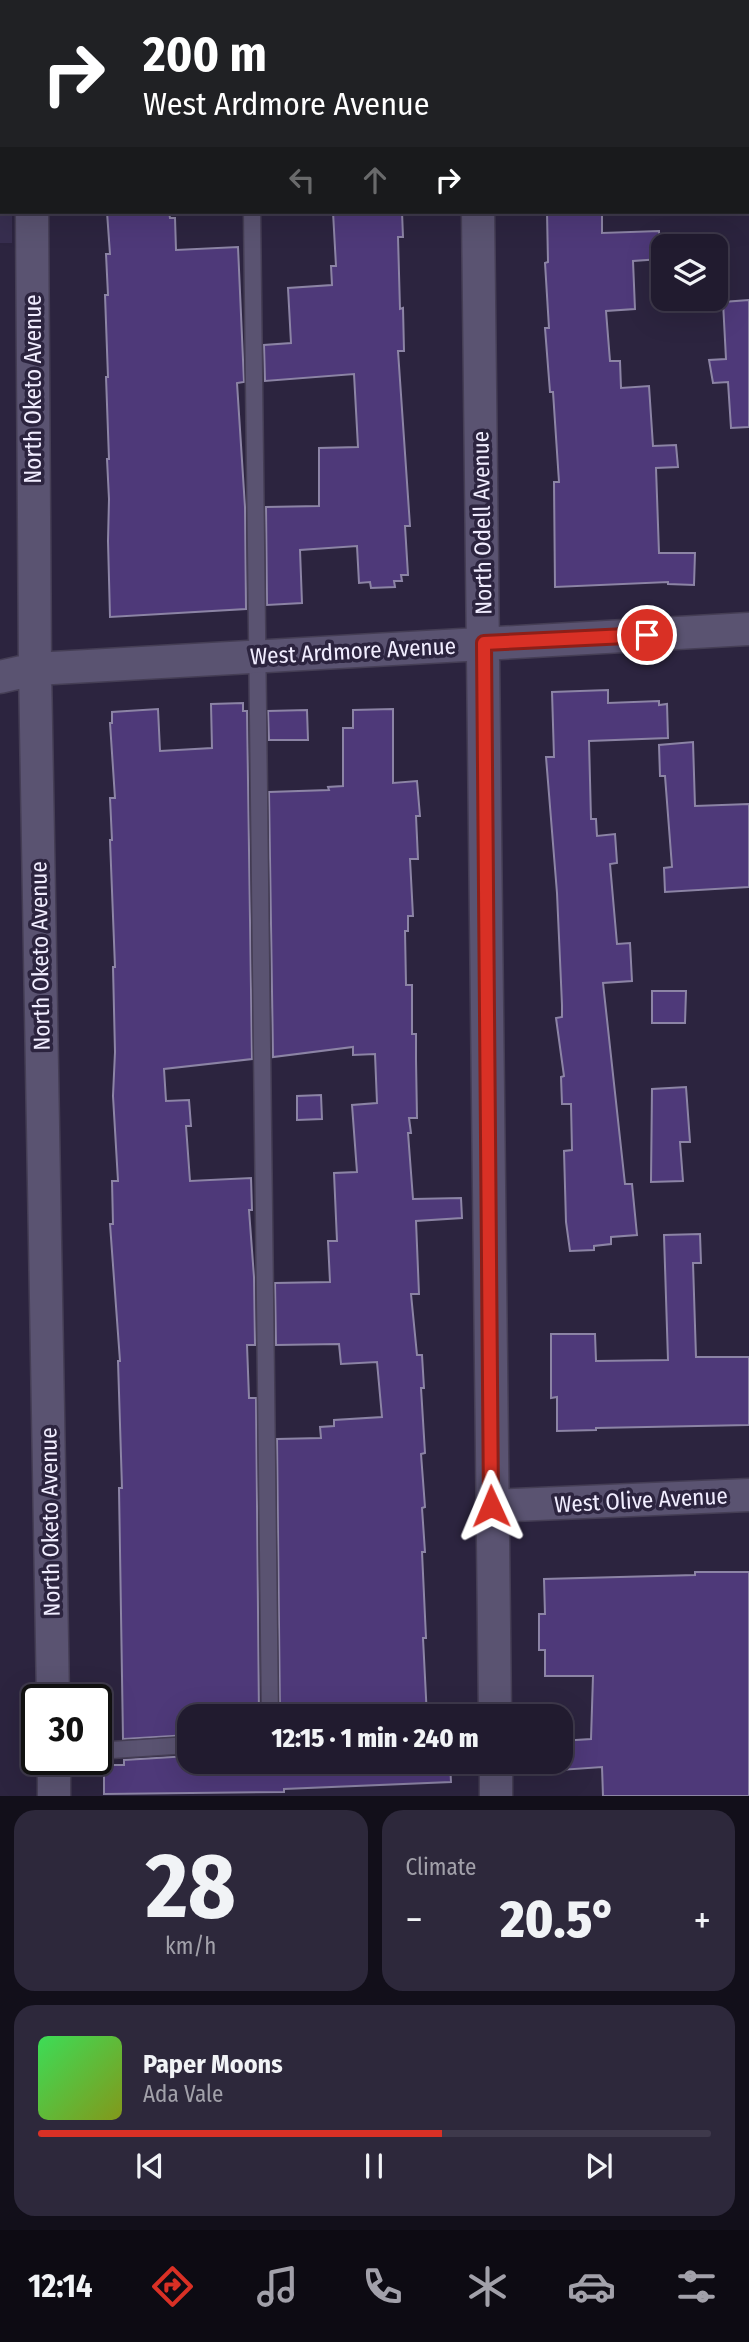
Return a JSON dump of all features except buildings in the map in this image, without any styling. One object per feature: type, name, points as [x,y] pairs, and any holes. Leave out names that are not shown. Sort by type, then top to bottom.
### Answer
[{"type":"street","name":"North Oketo Avenue","points":[[32,214],[35,669],[53,1684]]},
{"type":"street","name":"North Odell Avenue","points":[[478,214],[495,1704]]},
{"type":"street","name":"West Ardmore Avenue","points":[[0,677],[35,669],[749,629]]},
{"type":"street","name":"West Olive Avenue","points":[[491,1506],[749,1495]]},
{"type":"street","points":[[496,1774],[496,1796]]},
{"type":"street","points":[[54,1775],[54,1796]]},
{"type":"lane","points":[[252,214],[270,1704]]},
{"type":"lane","points":[[112,1750],[177,1746]]},
{"type":"shaded area","points":[[0,214],[12,214],[12,243],[0,243]]},
{"type":"route","points":[[491,1506],[484,643],[647,635]]}]
